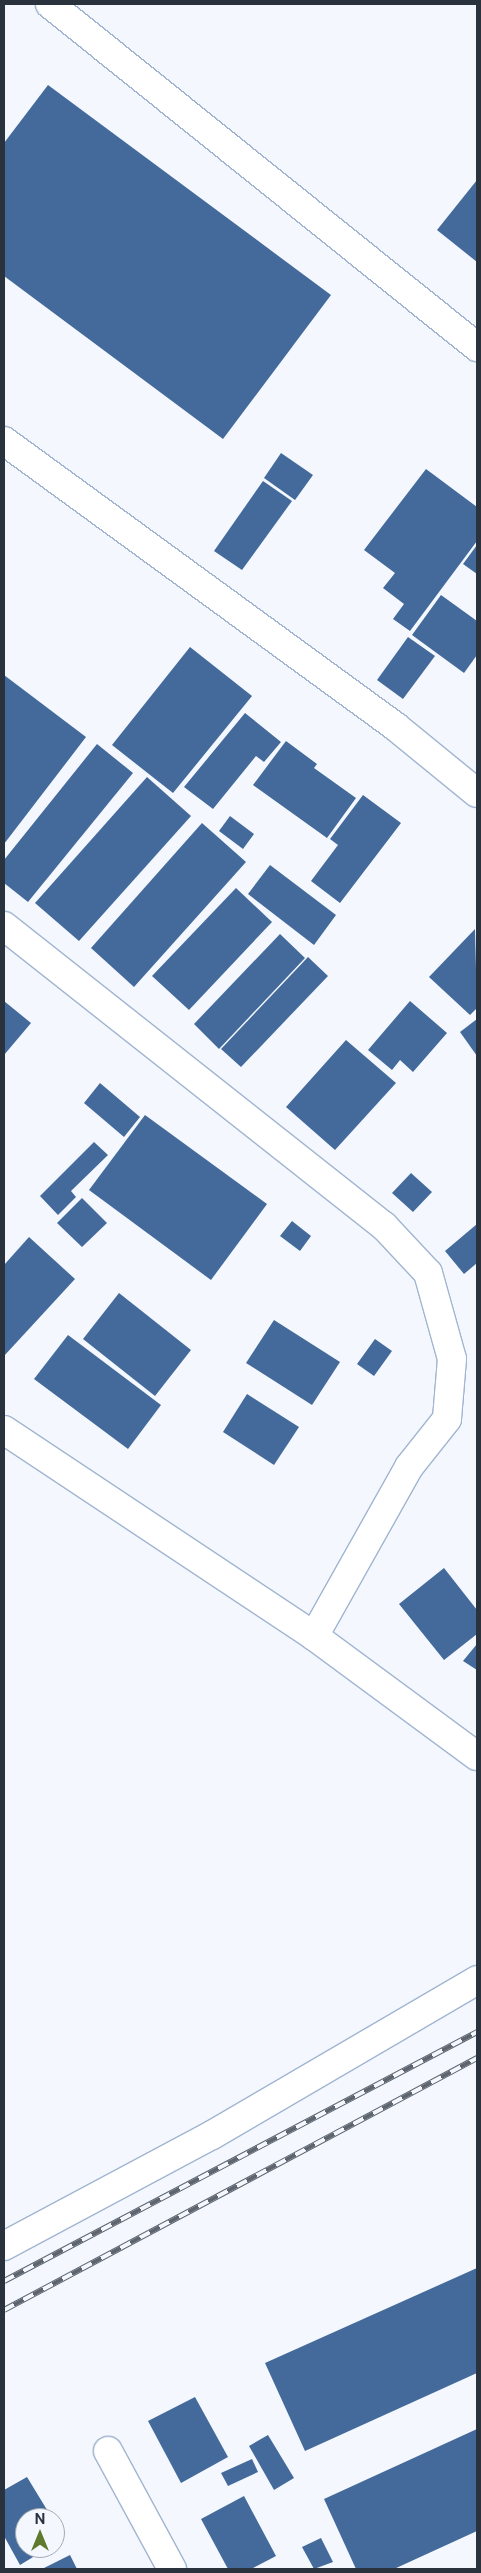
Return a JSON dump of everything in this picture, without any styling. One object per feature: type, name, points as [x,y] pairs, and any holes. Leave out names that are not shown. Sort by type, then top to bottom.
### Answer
[{"type":"street","points":[[50,4],[477,347]]},
{"type":"street","points":[[4,441],[396,727],[477,793]]},
{"type":"street","points":[[4,926],[384,1226],[428,1274],[452,1359],[447,1419],[409,1467],[314,1636]]},
{"type":"street","points":[[4,1430],[314,1636],[477,1756]]},
{"type":"street","points":[[4,2246],[212,2135],[477,1980]]},
{"type":"street","points":[[108,2450],[172,2569]]},
{"type":"building","points":[[48,85],[331,295],[223,439],[4,276],[4,143]]},
{"type":"building","points":[[477,180],[477,262],[437,230]]},
{"type":"building","points":[[281,453],[313,475],[295,500],[264,478]]},
{"type":"building","points":[[426,469],[477,507],[477,541],[410,631],[393,619],[404,604],[383,588],[395,573],[364,550]]},
{"type":"building","points":[[263,481],[292,501],[242,570],[214,551]]},
{"type":"building","points":[[477,545],[477,574],[463,564]]},
{"type":"building","points":[[441,595],[477,621],[477,655],[464,673],[412,635]]},
{"type":"building","points":[[408,637],[435,656],[403,699],[377,680]]},
{"type":"building","points":[[190,647],[252,696],[173,793],[112,745]]},
{"type":"building","points":[[4,675],[86,737],[4,844]]},
{"type":"building","points":[[245,713],[281,742],[264,762],[256,756],[213,809],[184,787]]},
{"type":"building","points":[[286,741],[317,764],[314,768],[356,798],[327,838],[253,785]]},
{"type":"building","points":[[97,744],[133,773],[28,902],[4,883],[4,860]]},
{"type":"building","points":[[147,777],[191,816],[79,941],[35,903]]},
{"type":"building","points":[[363,795],[401,823],[340,903],[311,881],[338,845],[330,839]]},
{"type":"building","points":[[230,816],[254,834],[243,849],[219,831]]},
{"type":"building","points":[[202,823],[246,862],[134,987],[91,948]]},
{"type":"building","points":[[270,865],[336,915],[314,945],[248,894]]},
{"type":"building","points":[[236,888],[272,922],[189,1010],[152,976]]},
{"type":"building","points":[[475,929],[477,1008],[470,1015],[429,977]]},
{"type":"building","points":[[280,934],[305,958],[219,1049],[194,1024]]},
{"type":"building","points":[[308,957],[328,976],[241,1067],[221,1049]]},
{"type":"building","points":[[4,1001],[31,1023],[4,1055]]},
{"type":"building","points":[[410,1001],[447,1033],[413,1072],[400,1060],[392,1070],[368,1050]]},
{"type":"building","points":[[477,1019],[477,1056],[460,1032]]},
{"type":"building","points":[[346,1040],[396,1083],[335,1150],[286,1107]]},
{"type":"building","points":[[100,1083],[140,1117],[124,1137],[84,1103]]},
{"type":"building","points":[[145,1115],[267,1204],[211,1280],[89,1190]]},
{"type":"building","points":[[94,1142],[108,1155],[71,1191],[76,1197],[58,1215],[40,1196]]},
{"type":"building","points":[[411,1173],[432,1192],[413,1212],[392,1193]]},
{"type":"building","points":[[82,1198],[107,1223],[82,1247],[57,1223]]},
{"type":"building","points":[[292,1221],[311,1236],[300,1251],[280,1236]]},
{"type":"building","points":[[477,1224],[477,1263],[464,1274],[445,1251]]},
{"type":"building","points":[[29,1237],[75,1279],[4,1356],[4,1265]]},
{"type":"building","points":[[119,1293],[191,1350],[155,1396],[83,1339]]},
{"type":"building","points":[[274,1320],[340,1362],[312,1405],[246,1363]]},
{"type":"building","points":[[68,1335],[161,1405],[128,1449],[34,1379]]},
{"type":"building","points":[[375,1339],[392,1351],[374,1376],[357,1364]]},
{"type":"building","points":[[247,1394],[299,1427],[274,1465],[223,1432]]},
{"type":"building","points":[[444,1568],[477,1610],[477,1634],[444,1660],[399,1604]]},
{"type":"building","points":[[477,1644],[477,1670],[463,1661]]},
{"type":"building","points":[[477,2268],[477,2373],[305,2451],[265,2363]]},
{"type":"building","points":[[195,2397],[228,2457],[181,2483],[148,2421]]},
{"type":"building","points":[[477,2429],[477,2531],[394,2569],[356,2569],[324,2499]]},
{"type":"building","points":[[268,2435],[294,2478],[274,2490],[249,2446]]},
{"type":"building","points":[[252,2459],[258,2472],[228,2486],[221,2473]]},
{"type":"building","points":[[27,2477],[46,2508],[15,2508],[15,2556],[4,2536],[4,2490]]},
{"type":"building","points":[[244,2496],[276,2556],[251,2569],[228,2569],[201,2519]]},
{"type":"building","points":[[321,2538],[333,2562],[314,2569],[302,2547]]},
{"type":"building","points":[[70,2555],[77,2569],[42,2569],[65,2558]]},
{"type":"building","points":[[16,2558],[32,2558],[20,2565]]},
{"type":"railway","points":[[4,2281],[477,2032]]},
{"type":"railway","points":[[4,2310],[477,2058]]}]
